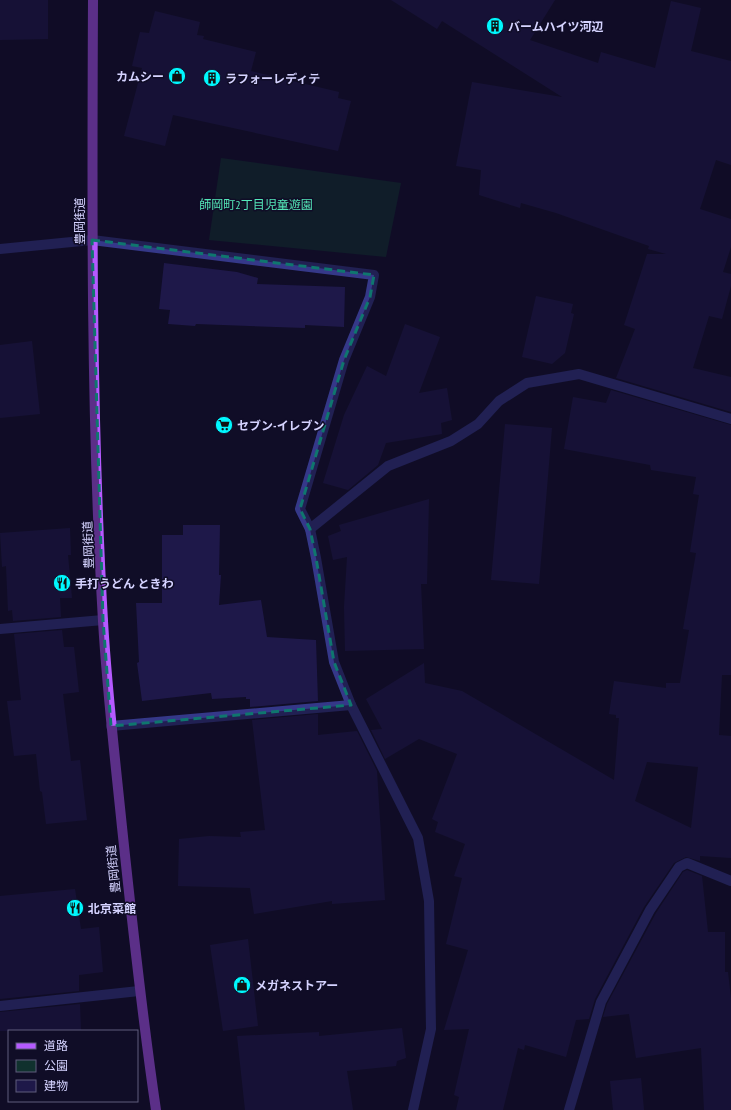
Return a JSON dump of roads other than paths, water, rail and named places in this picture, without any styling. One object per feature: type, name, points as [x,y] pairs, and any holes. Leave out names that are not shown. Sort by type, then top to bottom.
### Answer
[{"type":"main road","name":"豊岡街道","points":[[93,0],[92,240],[103,620],[112,726],[139,991],[156,1110]]},
{"type":"street","points":[[0,249],[92,240],[374,275],[370,297],[344,360],[300,509],[310,529],[334,662],[351,705],[418,838],[428,901],[431,1029],[413,1110]]},
{"type":"street","points":[[310,529],[388,466],[451,442],[478,424],[499,401],[528,383],[579,374],[731,419]]},
{"type":"street","points":[[0,629],[103,620]]},
{"type":"street","points":[[112,726],[351,705]]},
{"type":"street","points":[[569,1110],[601,1002],[650,910],[679,867],[687,863],[731,881]]},
{"type":"street","points":[[0,1006],[139,991]]},
{"type":"place","name":"バームハイツ河辺","points":[[495,26]]},
{"type":"place","name":"カムシー","points":[[177,76]]},
{"type":"place","name":"ラフォーレディテ","points":[[212,78]]},
{"type":"place","name":"セブン-イレブン","points":[[224,425]]},
{"type":"place","name":"手打うどん ときわ","points":[[62,583]]},
{"type":"place","name":"北京菜館","points":[[75,908]]},
{"type":"place","name":"メガネストアー","points":[[242,985]]},
{"type":"park label","name":"師岡町2丁目児童遊園","points":[[256,204]]}]
